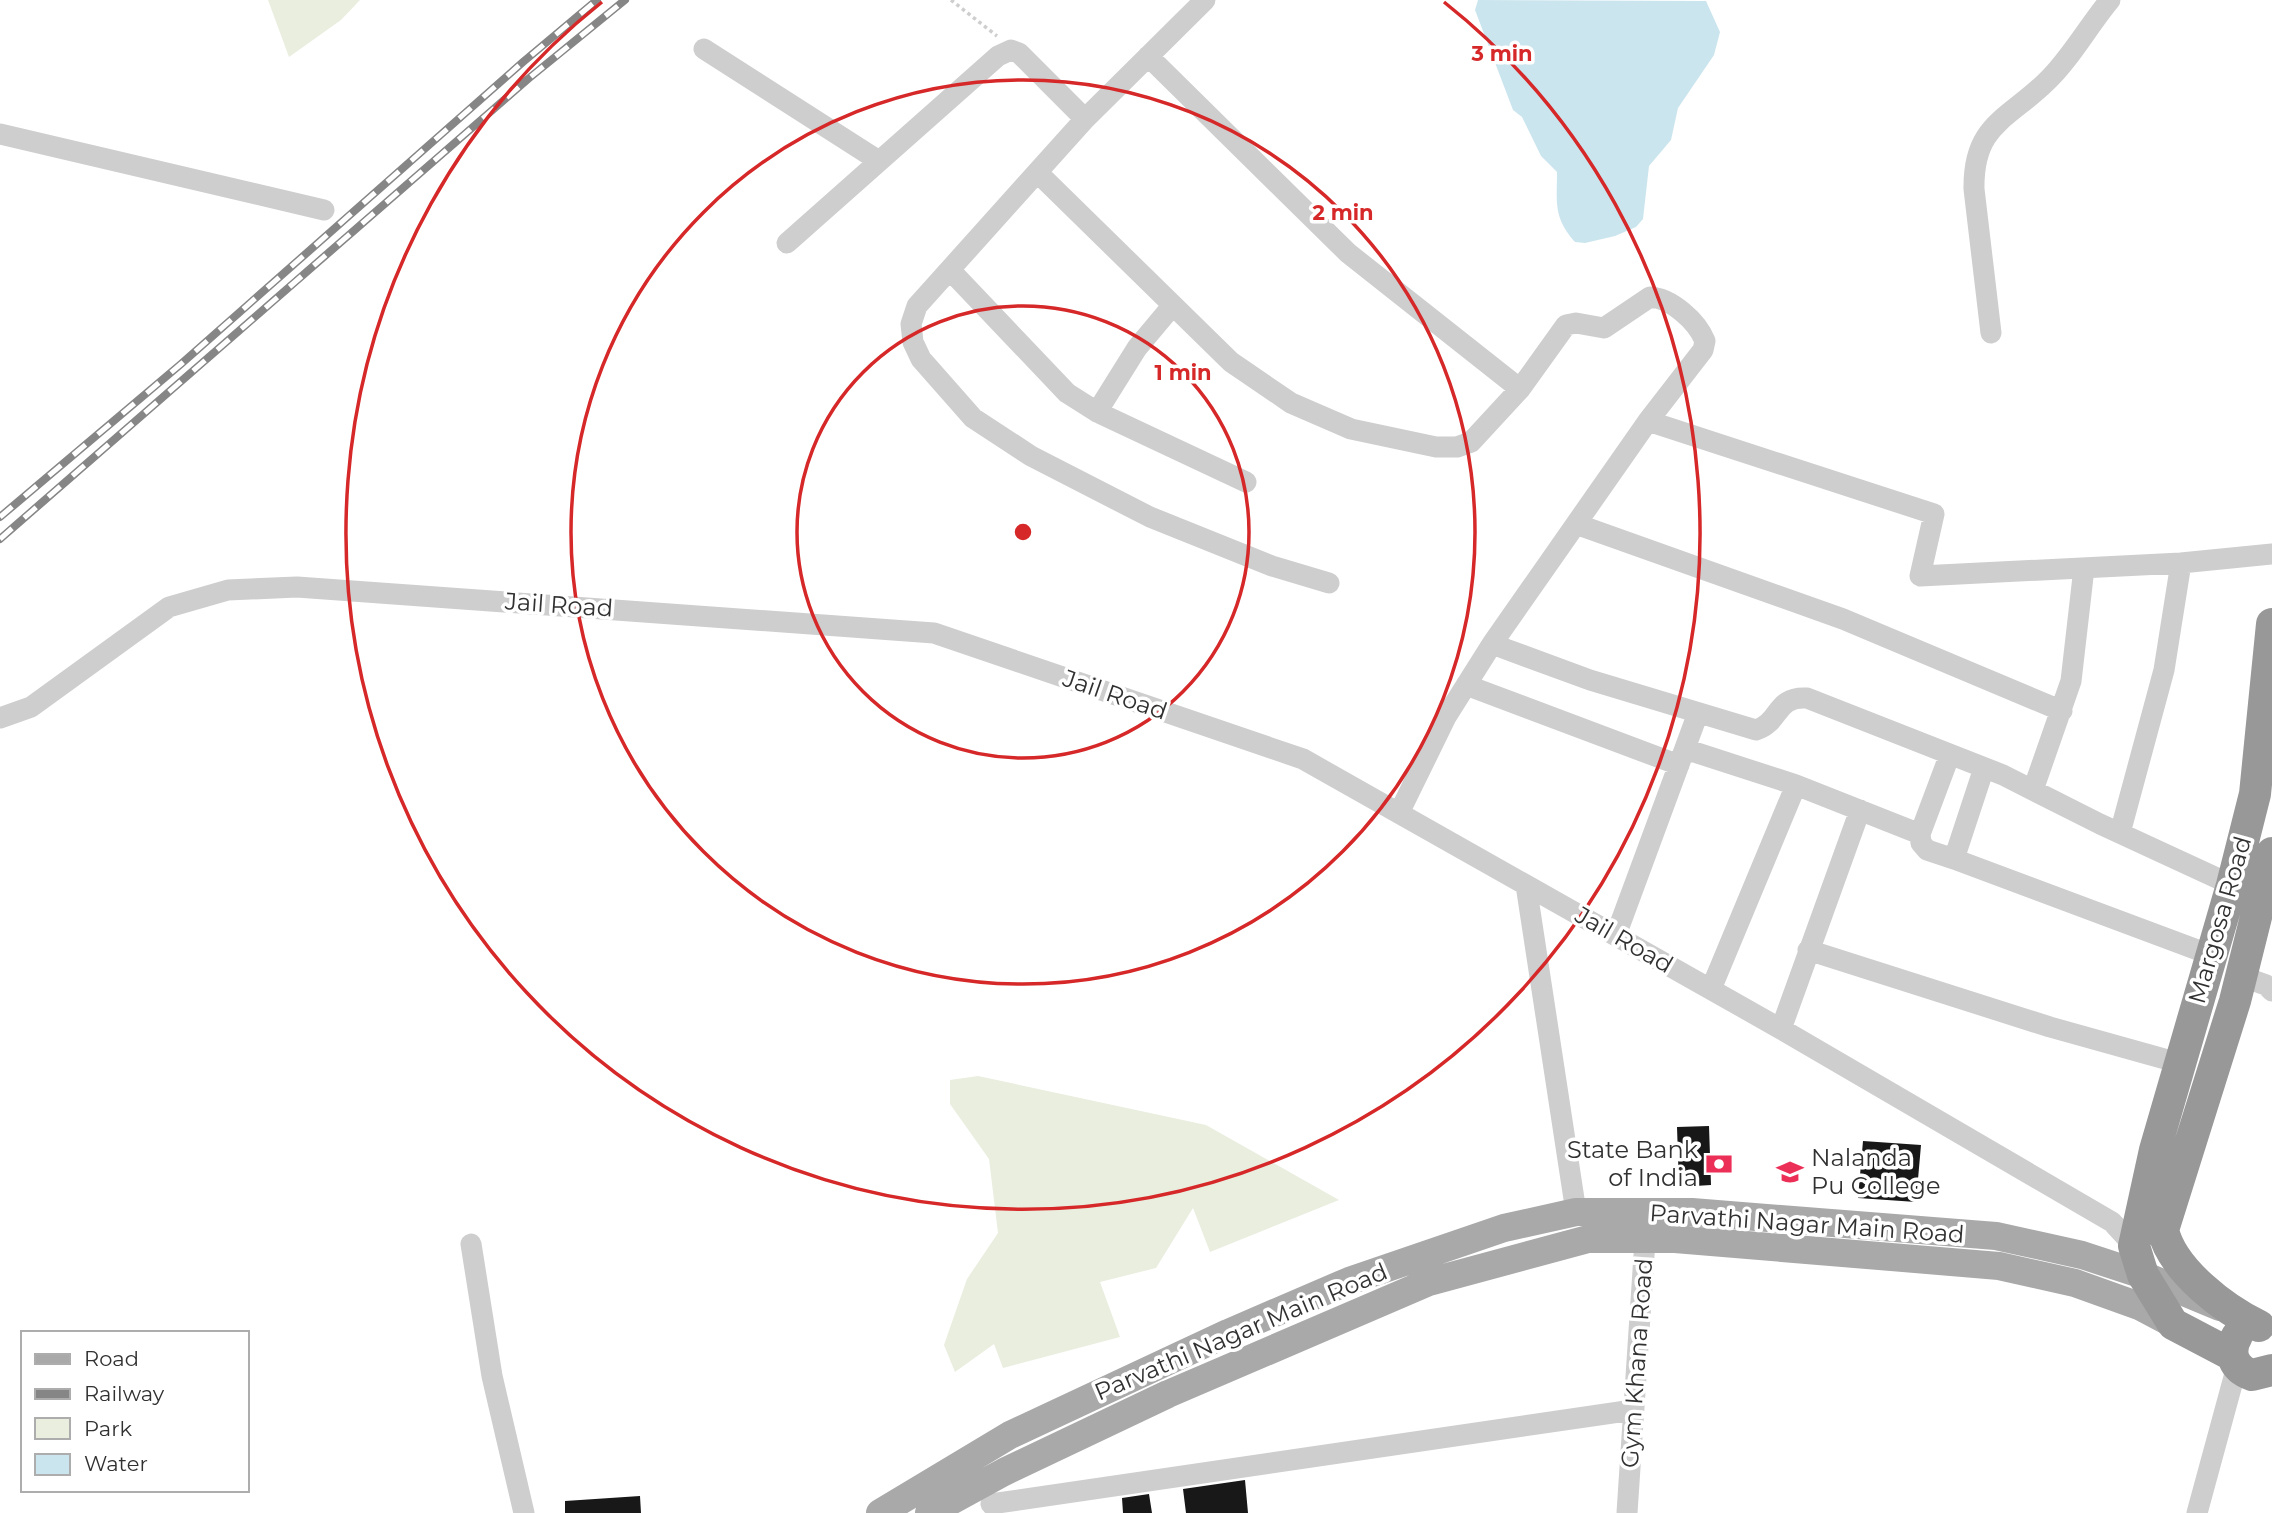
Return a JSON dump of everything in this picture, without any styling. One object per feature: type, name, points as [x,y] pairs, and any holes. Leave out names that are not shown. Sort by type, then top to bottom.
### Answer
[{"type":"highway","name":"Margosa Road","points":[[2139,1260],[2141,1210],[2179,1063],[2232,885],[2255,794],[2272,624]]},
{"type":"highway","points":[[2266,1329],[2229,1311],[2171,1254],[2163,1230],[2241,976],[2272,853]]},
{"type":"highway","points":[[2139,1260],[2172,1324],[2247,1366],[2272,1397]]},
{"type":"highway","points":[[2247,1366],[2239,1334],[2266,1329]]},
{"type":"main road","name":"Parvathi Nagar Main Road","points":[[880,1513],[1010,1435],[1204,1344],[1349,1281],[1504,1228],[1576,1212],[1646,1226],[1999,1266],[2075,1283],[2139,1306],[2172,1324]]},
{"type":"main road","name":"Parvathi Nagar Main Road","points":[[929,1513],[989,1500],[1168,1394],[1429,1282],[1692,1213],[1996,1236],[2082,1255],[2139,1260],[2229,1311]]},
{"type":"street","points":[[1205,0],[1085,119],[917,306],[911,324],[913,342],[921,359],[973,418],[1031,456],[1150,517],[1272,566],[1329,583]]},
{"type":"street","points":[[1991,332],[1975,188],[1974,166],[1980,144],[1994,124],[2047,82],[2110,0]]},
{"type":"street","points":[[704,50],[879,162]]},
{"type":"street","points":[[787,243],[998,56],[1011,50],[1018,53],[1085,119]]},
{"type":"street","points":[[1148,57],[1348,253],[1520,389]]},
{"type":"street","points":[[0,134],[324,210]]},
{"type":"street","points":[[1038,173],[1231,362],[1291,403],[1351,429],[1415,444],[1457,447],[1471,442],[1520,389],[1566,325],[1576,323],[1604,328],[1613,325],[1639,302],[1650,297],[1659,297],[1668,300],[1696,326],[1704,341],[1703,350],[1648,421],[1492,644],[1446,717],[1399,813]]},
{"type":"street","points":[[950,270],[1067,393],[1097,412],[1246,482]]},
{"type":"street","points":[[1097,412],[1137,348],[1173,305]]},
{"type":"street","points":[[1648,421],[1934,514],[1920,576],[2180,563],[2272,554]]},
{"type":"street","points":[[1576,524],[1843,619],[2062,711]]},
{"type":"street","points":[[2120,833],[2164,670],[2180,563]]},
{"type":"street","points":[[2033,790],[2062,711],[2076,656],[2084,568]]},
{"type":"street","name":"Jail Road","points":[[0,718],[31,707],[169,607],[228,590],[297,587],[934,633],[1303,759],[1781,1029],[2112,1222],[2139,1260]]},
{"type":"street","points":[[1492,644],[1590,680],[1756,730],[1765,727],[1786,701],[1794,697],[1807,698],[1984,768],[2232,885]]},
{"type":"street","points":[[1466,685],[1682,757],[1796,785],[1920,834]]},
{"type":"street","points":[[1616,935],[1698,713]]},
{"type":"street","points":[[1950,754],[1920,834],[1921,843],[1927,850],[2211,955]]},
{"type":"street","points":[[1954,859],[1984,768]]},
{"type":"street","points":[[1711,989],[1796,785]]},
{"type":"street","points":[[1781,1029],[1860,810]]},
{"type":"street","points":[[1526,885],[1576,1212]]},
{"type":"street","points":[[1808,950],[2050,1027],[2179,1063]]},
{"type":"street","points":[[2241,976],[2266,985],[2272,991]]},
{"type":"street","name":"Gym Khana Road","points":[[1627,1513],[1646,1226]]},
{"type":"street","points":[[471,1244],[492,1376],[524,1513]]},
{"type":"street","points":[[2197,1513],[2247,1366]]},
{"type":"street","points":[[982,1452],[989,1500],[1633,1410]]},
{"type":"path","points":[[951,0],[987,25],[1011,50]]},
{"type":"green space","points":[[268,0],[360,0],[341,20],[289,57]]},
{"type":"green space","points":[[978,1076],[1206,1125],[1339,1200],[1210,1252],[1193,1208],[1156,1268],[1100,1282],[1120,1337],[1003,1368],[994,1344],[955,1372],[944,1345],[967,1279],[998,1233],[989,1159],[950,1104],[950,1080]]},
{"type":"water","points":[[1478,0],[1706,1],[1720,32],[1714,55],[1678,108],[1671,140],[1649,166],[1643,219],[1636,227],[1615,236],[1585,243],[1575,242],[1568,233],[1558,209],[1557,172],[1541,156],[1522,117],[1513,110],[1475,10]]},
{"type":"building","points":[[1709,1126],[1711,1185],[1679,1187],[1677,1127]]},
{"type":"building","points":[[1863,1141],[1921,1145],[1916,1202],[1858,1198]]},
{"type":"building","points":[[1245,1480],[1248,1513],[1186,1513],[1183,1489]]},
{"type":"building","points":[[1149,1494],[1152,1513],[1123,1513],[1122,1498]]},
{"type":"building","points":[[640,1496],[641,1513],[565,1513],[565,1501]]},
{"type":"railway","points":[[0,517],[181,364],[597,0]]},
{"type":"railway","points":[[0,539],[528,79],[625,0]]},
{"type":"place","name":"State Bank of India","points":[[1719,1164]]},
{"type":"place","name":"Nalanda Pu College","points":[[1790,1172]]}]
